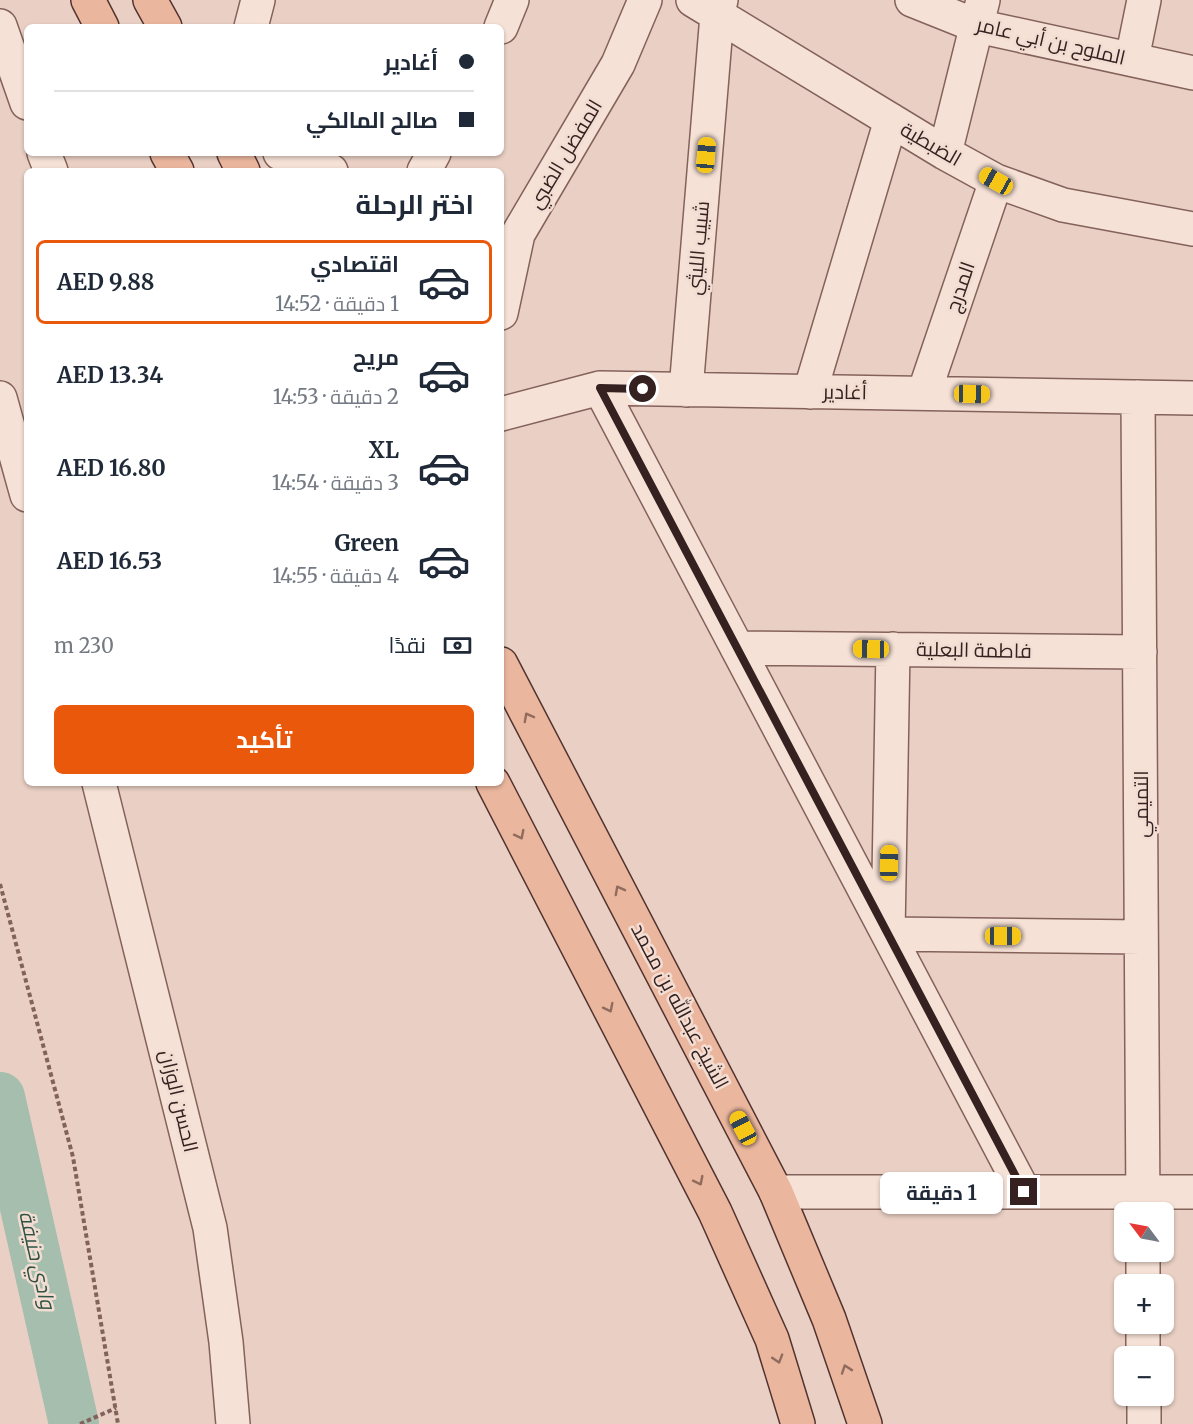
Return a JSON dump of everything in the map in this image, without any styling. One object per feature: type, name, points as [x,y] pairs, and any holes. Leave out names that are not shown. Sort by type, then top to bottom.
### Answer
[{"type":"main road","points":[[88,0],[100,24]]},
{"type":"main road","points":[[150,0],[163,24]]},
{"type":"main road","name":"الشيخ عبدالله بن محمد","points":[[504,670],[776,1191],[829,1319],[865,1424]]},
{"type":"main road","points":[[495,786],[715,1212],[772,1340],[798,1424]]},
{"type":"street","points":[[252,24],[258,0]]},
{"type":"street","points":[[502,24],[512,0]]},
{"type":"street","name":"المفضل الضبي","points":[[504,299],[518,234],[618,64],[645,0]]},
{"type":"street","name":"الملوح بن أبي عامر","points":[[912,0],[980,13],[1132,59],[1193,73]]},
{"type":"street","points":[[1132,59],[1144,0]]},
{"type":"street","name":"الضبطية","points":[[711,5],[891,120],[996,181],[1063,205],[1193,229]]},
{"type":"street","name":"شبيب الليثي","points":[[686,390],[711,5]]},
{"type":"street","points":[[945,153],[980,13]]},
{"type":"street","points":[[0,26],[24,94]]},
{"type":"street","points":[[810,392],[891,120]]},
{"type":"street","points":[[289,156],[323,168]]},
{"type":"street","name":"المدرج","points":[[924,393],[996,181]]},
{"type":"street","points":[[600,388],[1024,1192]]},
{"type":"street","name":"أغادير","points":[[504,413],[600,388],[1193,398]]},
{"type":"street","name":"التميمي","points":[[1138,397],[1142,1202]]},
{"type":"street","points":[[0,398],[24,484]]},
{"type":"street","name":"فاطمة البعلية","points":[[737,648],[1140,652]]},
{"type":"street","points":[[888,934],[893,649]]},
{"type":"street","name":"الحسن الوزان","points":[[100,786],[210,1228],[226,1342],[233,1424]]},
{"type":"street","points":[[888,934],[1141,937]]},
{"type":"street","points":[[776,1191],[1024,1192],[1142,1202],[1193,1192]]},
{"type":"street","points":[[1144,1406],[1144,1424]]},
{"type":"path","points":[[0,884],[73,1157],[118,1424]]},
{"type":"path","points":[[80,1424],[116,1408]]},
{"type":"waterway","name":"وادي حنيفة","points":[[0,1097],[74,1424]]},
{"type":"route","points":[[643,389],[600,388],[1024,1192]]}]
